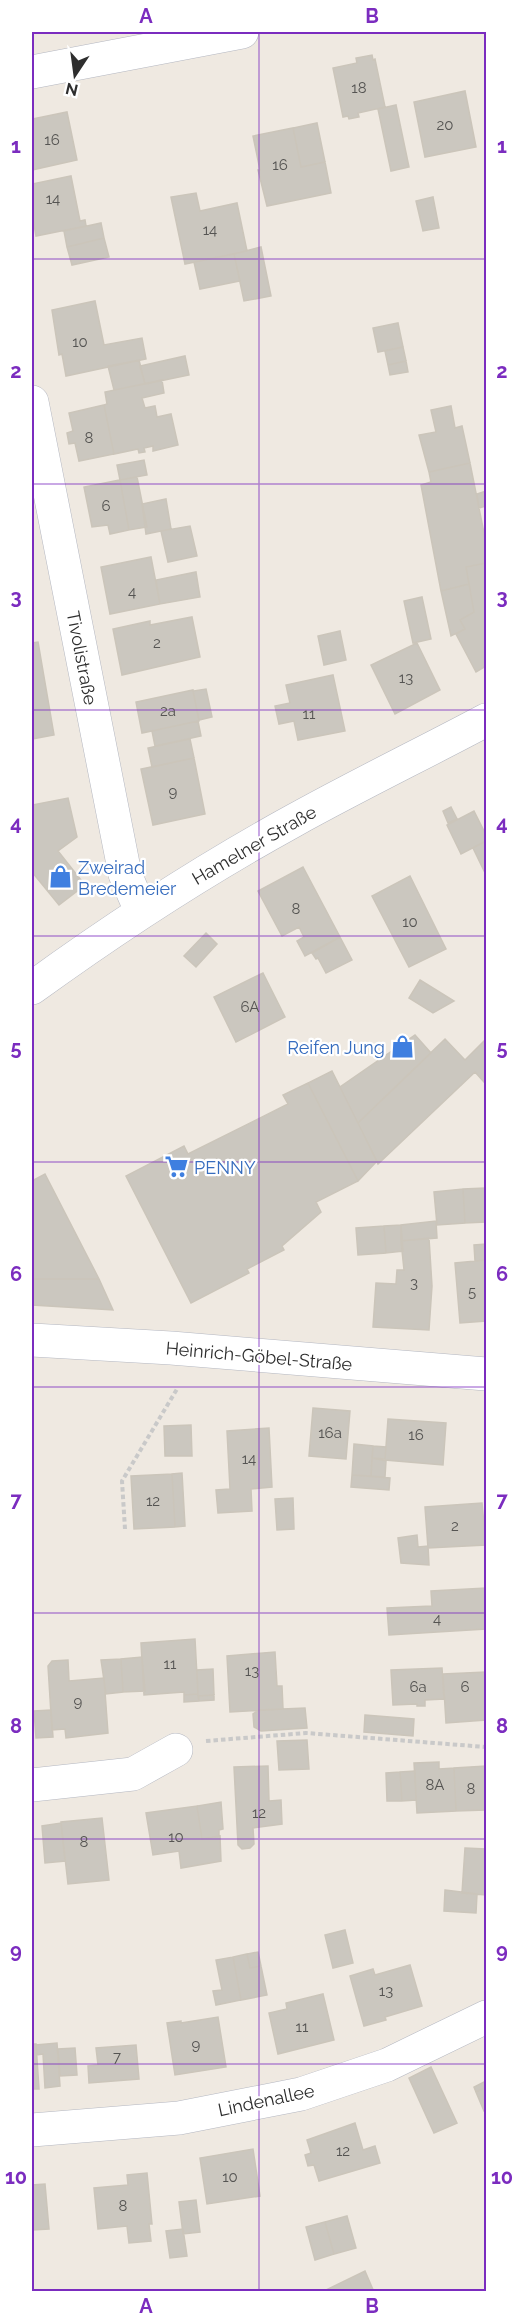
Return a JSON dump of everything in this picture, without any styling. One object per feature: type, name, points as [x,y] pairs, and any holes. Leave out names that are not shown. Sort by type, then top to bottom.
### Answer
[{"type":"street","points":[[32,72],[242,32]]},
{"type":"street","name":"Tivolistraße","points":[[32,402],[125,874],[141,911]]},
{"type":"street","name":"Hamelner Straße","points":[[32,988],[141,911],[293,821],[486,720]]},
{"type":"street","name":"Heinrich-Göbel-Straße","points":[[32,1340],[171,1348],[486,1374]]},
{"type":"street","points":[[32,1785],[133,1774],[176,1750]]},
{"type":"street","name":"Lindenallee","points":[[32,2130],[178,2118],[301,2094],[387,2065],[486,2017]]},
{"type":"path","points":[[125,1529],[122,1481],[177,1389]]},
{"type":"path","points":[[176,1750],[213,1739],[306,1733],[486,1747]]},
{"type":"building","points":[[372,55],[373,60],[375,59],[385,107],[358,113],[359,117],[349,119],[348,116],[343,117],[333,68],[357,63],[356,58]]},
{"type":"building","points":[[465,91],[476,147],[425,157],[414,102]]},
{"type":"building","points":[[396,105],[409,167],[391,171],[378,109]]},
{"type":"building","points":[[67,112],[77,160],[32,170],[32,119]]},
{"type":"building","points":[[317,123],[325,162],[301,167],[293,128]]},
{"type":"building","points":[[293,128],[301,167],[325,162],[331,193],[267,206],[253,136]]},
{"type":"building","points":[[71,176],[80,221],[85,220],[86,226],[36,236],[32,213],[32,184]]},
{"type":"building","points":[[196,193],[200,211],[237,203],[247,251],[185,264],[171,197]]},
{"type":"building","points":[[433,197],[439,228],[423,231],[416,201]]},
{"type":"building","points":[[101,223],[104,238],[67,247],[64,231]]},
{"type":"building","points":[[104,238],[109,257],[72,265],[67,247]]},
{"type":"building","points":[[261,247],[271,296],[244,301],[234,254]]},
{"type":"building","points":[[234,254],[240,281],[200,289],[194,262]]},
{"type":"building","points":[[95,301],[104,345],[142,338],[146,359],[66,376],[62,354],[59,355],[52,310]]},
{"type":"building","points":[[398,323],[403,347],[378,352],[373,328]]},
{"type":"building","points":[[403,347],[406,361],[388,365],[385,351]]},
{"type":"building","points":[[185,356],[189,375],[145,384],[140,366]]},
{"type":"building","points":[[139,360],[145,384],[114,390],[108,366]]},
{"type":"building","points":[[406,361],[408,372],[390,375],[388,365]]},
{"type":"building","points":[[162,380],[164,393],[142,398],[145,408],[155,406],[157,417],[171,414],[178,445],[153,451],[153,446],[144,448],[145,452],[139,453],[138,449],[114,454],[104,405],[107,404],[105,392]]},
{"type":"building","points":[[104,405],[114,454],[79,461],[75,443],[69,444],[67,433],[73,431],[69,413]]},
{"type":"building","points":[[451,406],[455,428],[462,426],[470,463],[429,472],[419,435],[436,432],[431,410]]},
{"type":"building","points":[[144,460],[147,475],[120,480],[117,465]]},
{"type":"building","points":[[470,463],[486,543],[486,563],[466,567],[469,584],[441,591],[421,485],[431,482],[429,472]]},
{"type":"building","points":[[137,477],[147,527],[129,530],[120,480]]},
{"type":"building","points":[[120,480],[129,530],[110,534],[108,525],[92,527],[84,487]]},
{"type":"building","points":[[486,491],[486,506],[479,508],[477,494]]},
{"type":"building","points":[[166,499],[171,529],[146,534],[142,504]]},
{"type":"building","points":[[190,526],[197,556],[168,562],[161,531]]},
{"type":"building","points":[[151,557],[160,604],[110,614],[101,567]]},
{"type":"building","points":[[486,563],[486,666],[476,672],[456,634],[465,629],[460,620],[474,612],[466,567]]},
{"type":"building","points":[[196,572],[200,597],[160,604],[156,580]]},
{"type":"building","points":[[469,584],[474,612],[460,620],[465,629],[451,636],[441,591]]},
{"type":"building","points":[[422,597],[431,639],[413,643],[404,601]]},
{"type":"building","points":[[192,617],[200,657],[122,675],[113,629],[150,621],[150,625]]},
{"type":"building","points":[[340,631],[346,660],[324,665],[318,636]]},
{"type":"building","points":[[38,642],[54,735],[32,739],[32,643]]},
{"type":"building","points":[[417,643],[440,690],[395,714],[371,665]]},
{"type":"building","points":[[333,675],[345,731],[298,740],[294,721],[279,724],[275,706],[290,703],[286,685]]},
{"type":"building","points":[[206,689],[212,717],[199,720],[193,691]]},
{"type":"building","points":[[193,690],[199,721],[142,733],[136,702]]},
{"type":"building","points":[[198,721],[201,736],[155,746],[152,731]]},
{"type":"building","points":[[190,739],[194,758],[152,767],[148,748]]},
{"type":"building","points":[[194,758],[205,814],[153,825],[141,769]]},
{"type":"building","points":[[68,798],[77,837],[58,851],[85,885],[59,905],[32,872],[32,805]]},
{"type":"building","points":[[451,807],[457,819],[448,823],[443,811]]},
{"type":"building","points":[[474,811],[486,835],[486,841],[461,854],[447,825]]},
{"type":"building","points":[[486,841],[486,875],[473,848]]},
{"type":"building","points":[[303,867],[340,937],[305,956],[297,941],[304,937],[299,927],[282,936],[258,891]]},
{"type":"building","points":[[410,876],[446,949],[409,967],[372,896]]},
{"type":"building","points":[[206,933],[217,944],[196,967],[184,956]]},
{"type":"building","points":[[340,937],[352,960],[326,973],[318,958],[316,959],[312,953]]},
{"type":"building","points":[[263,973],[285,1017],[236,1042],[214,997]]},
{"type":"building","points":[[420,980],[454,1001],[433,1013],[409,998]]},
{"type":"building","points":[[415,1035],[431,1053],[358,1123],[340,1087]]},
{"type":"building","points":[[445,1039],[465,1060],[486,1039],[486,1079],[484,1082],[475,1072],[378,1164],[358,1123]]},
{"type":"building","points":[[332,1071],[377,1161],[358,1181],[308,1083]]},
{"type":"building","points":[[308,1083],[358,1181],[316,1202],[321,1212],[282,1246],[284,1250],[247,1269],[249,1273],[191,1303],[126,1176],[184,1146],[188,1154],[288,1104],[283,1095]]},
{"type":"building","points":[[45,1174],[99,1279],[32,1279],[32,1181]]},
{"type":"building","points":[[485,1188],[486,1222],[465,1223],[463,1189]]},
{"type":"building","points":[[463,1189],[465,1223],[437,1225],[434,1192]]},
{"type":"building","points":[[436,1221],[437,1238],[401,1241],[401,1225]]},
{"type":"building","points":[[401,1225],[403,1251],[386,1253],[384,1226]]},
{"type":"building","points":[[384,1226],[386,1253],[358,1255],[356,1228]]},
{"type":"building","points":[[429,1238],[432,1286],[429,1330],[373,1327],[376,1283],[396,1284],[397,1270],[404,1270],[401,1241]]},
{"type":"building","points":[[486,1244],[486,1260],[475,1261],[474,1245]]},
{"type":"building","points":[[486,1260],[486,1321],[460,1323],[455,1263]]},
{"type":"building","points":[[32,1279],[99,1279],[113,1310],[32,1305]]},
{"type":"building","points":[[313,1408],[350,1411],[346,1459],[309,1456]]},
{"type":"building","points":[[388,1419],[446,1423],[443,1465],[385,1460]]},
{"type":"building","points":[[191,1425],[192,1456],[165,1456],[164,1426]]},
{"type":"building","points":[[269,1428],[272,1487],[251,1489],[252,1511],[218,1513],[216,1490],[230,1489],[227,1431]]},
{"type":"building","points":[[354,1444],[373,1446],[371,1476],[352,1475]]},
{"type":"building","points":[[373,1446],[386,1447],[385,1459],[372,1458]]},
{"type":"building","points":[[372,1458],[386,1461],[385,1477],[371,1476]]},
{"type":"building","points":[[182,1473],[185,1526],[175,1527],[172,1474]]},
{"type":"building","points":[[172,1474],[175,1527],[134,1529],[131,1476]]},
{"type":"building","points":[[352,1475],[390,1478],[389,1490],[351,1487]]},
{"type":"building","points":[[293,1498],[294,1529],[277,1530],[275,1499]]},
{"type":"building","points":[[482,1503],[486,1545],[428,1548],[425,1507]]},
{"type":"building","points":[[417,1535],[418,1547],[428,1546],[429,1565],[401,1563],[398,1538]]},
{"type":"building","points":[[486,1588],[486,1629],[389,1635],[387,1608],[432,1606],[431,1591]]},
{"type":"building","points":[[195,1639],[198,1694],[184,1695],[184,1692],[144,1695],[141,1643]]},
{"type":"building","points":[[275,1652],[277,1686],[282,1686],[283,1709],[230,1712],[227,1656]]},
{"type":"building","points":[[142,1657],[145,1691],[123,1692],[121,1659]]},
{"type":"building","points":[[121,1659],[123,1692],[106,1694],[101,1660]]},
{"type":"building","points":[[68,1660],[69,1681],[104,1678],[108,1733],[66,1738],[65,1729],[52,1730],[48,1666],[52,1661]]},
{"type":"building","points":[[442,1668],[444,1699],[425,1700],[425,1706],[393,1705],[391,1670]]},
{"type":"building","points":[[213,1669],[214,1695],[198,1696],[197,1670]]},
{"type":"building","points":[[486,1672],[486,1720],[446,1723],[443,1674]]},
{"type":"building","points":[[198,1694],[199,1701],[184,1702],[184,1695]]},
{"type":"building","points":[[214,1695],[214,1700],[199,1701],[198,1696]]},
{"type":"building","points":[[305,1708],[307,1728],[261,1731],[254,1727],[253,1714],[259,1710]]},
{"type":"building","points":[[51,1710],[53,1737],[36,1738],[34,1711]]},
{"type":"building","points":[[365,1715],[414,1719],[413,1736],[364,1732]]},
{"type":"building","points":[[307,1740],[309,1769],[279,1770],[277,1741]]},
{"type":"building","points":[[439,1762],[439,1769],[454,1768],[456,1811],[417,1813],[414,1763]]},
{"type":"building","points":[[268,1766],[269,1801],[281,1800],[282,1824],[253,1828],[254,1844],[250,1848],[242,1849],[238,1845],[234,1767]]},
{"type":"building","points":[[486,1766],[486,1810],[456,1811],[454,1768]]},
{"type":"building","points":[[415,1771],[416,1800],[402,1801],[400,1772]]},
{"type":"building","points":[[400,1772],[402,1801],[387,1801],[386,1773]]},
{"type":"building","points":[[221,1802],[223,1829],[219,1830],[219,1836],[202,1839],[197,1806]]},
{"type":"building","points":[[197,1806],[202,1839],[220,1836],[221,1861],[181,1868],[179,1851],[153,1855],[146,1813]]},
{"type":"building","points":[[102,1818],[109,1880],[68,1884],[61,1822]]},
{"type":"building","points":[[61,1823],[65,1861],[45,1863],[42,1826]]},
{"type":"building","points":[[465,1848],[486,1849],[486,1895],[462,1893]]},
{"type":"building","points":[[445,1890],[477,1894],[476,1913],[444,1911]]},
{"type":"building","points":[[345,1930],[353,1963],[333,1968],[325,1935]]},
{"type":"building","points":[[258,1952],[261,1966],[250,1968],[247,1954]]},
{"type":"building","points":[[247,1954],[250,1968],[261,1966],[267,1995],[241,2000],[233,1957]]},
{"type":"building","points":[[233,1957],[241,2000],[216,2005],[213,1991],[222,1990],[216,1960]]},
{"type":"building","points":[[410,1965],[422,2006],[364,2026],[350,1976],[373,1969],[375,1975]]},
{"type":"building","points":[[323,1994],[334,2040],[278,2054],[269,2013],[287,2009],[286,2003]]},
{"type":"building","points":[[218,2017],[226,2067],[175,2075],[167,2023]]},
{"type":"building","points":[[57,2043],[60,2086],[45,2088],[43,2054],[37,2055],[36,2045]]},
{"type":"building","points":[[32,2044],[36,2044],[39,2089],[32,2089]]},
{"type":"building","points":[[136,2045],[139,2079],[89,2083],[88,2066],[98,2065],[96,2048]]},
{"type":"building","points":[[75,2048],[77,2075],[60,2076],[58,2049]]},
{"type":"building","points":[[431,2067],[457,2123],[434,2133],[409,2078]]},
{"type":"building","points":[[486,2081],[486,2087],[476,2092],[474,2087]]},
{"type":"building","points":[[486,2087],[486,2110],[484,2111],[476,2092]]},
{"type":"building","points":[[355,2123],[363,2150],[375,2146],[380,2163],[319,2181],[314,2165],[308,2166],[305,2155],[311,2153],[307,2140]]},
{"type":"building","points":[[253,2149],[260,2196],[207,2204],[200,2158]]},
{"type":"building","points":[[147,2173],[152,2224],[149,2224],[151,2241],[129,2243],[127,2226],[98,2229],[94,2188],[128,2185],[127,2175]]},
{"type":"building","points":[[45,2184],[49,2229],[32,2230],[32,2185]]},
{"type":"building","points":[[196,2200],[200,2232],[183,2234],[179,2202]]},
{"type":"building","points":[[347,2216],[356,2248],[334,2254],[325,2222]]},
{"type":"building","points":[[325,2222],[334,2254],[315,2260],[306,2227]]},
{"type":"building","points":[[183,2229],[187,2256],[170,2258],[166,2231]]},
{"type":"building","points":[[365,2271],[374,2292],[324,2291]]},
{"type":"place","name":"Zweirad Bredemeier","points":[[60,877]]},
{"type":"place","name":"Reifen Jung","points":[[403,1047]]},
{"type":"place","name":"PENNY","points":[[176,1167]]}]
